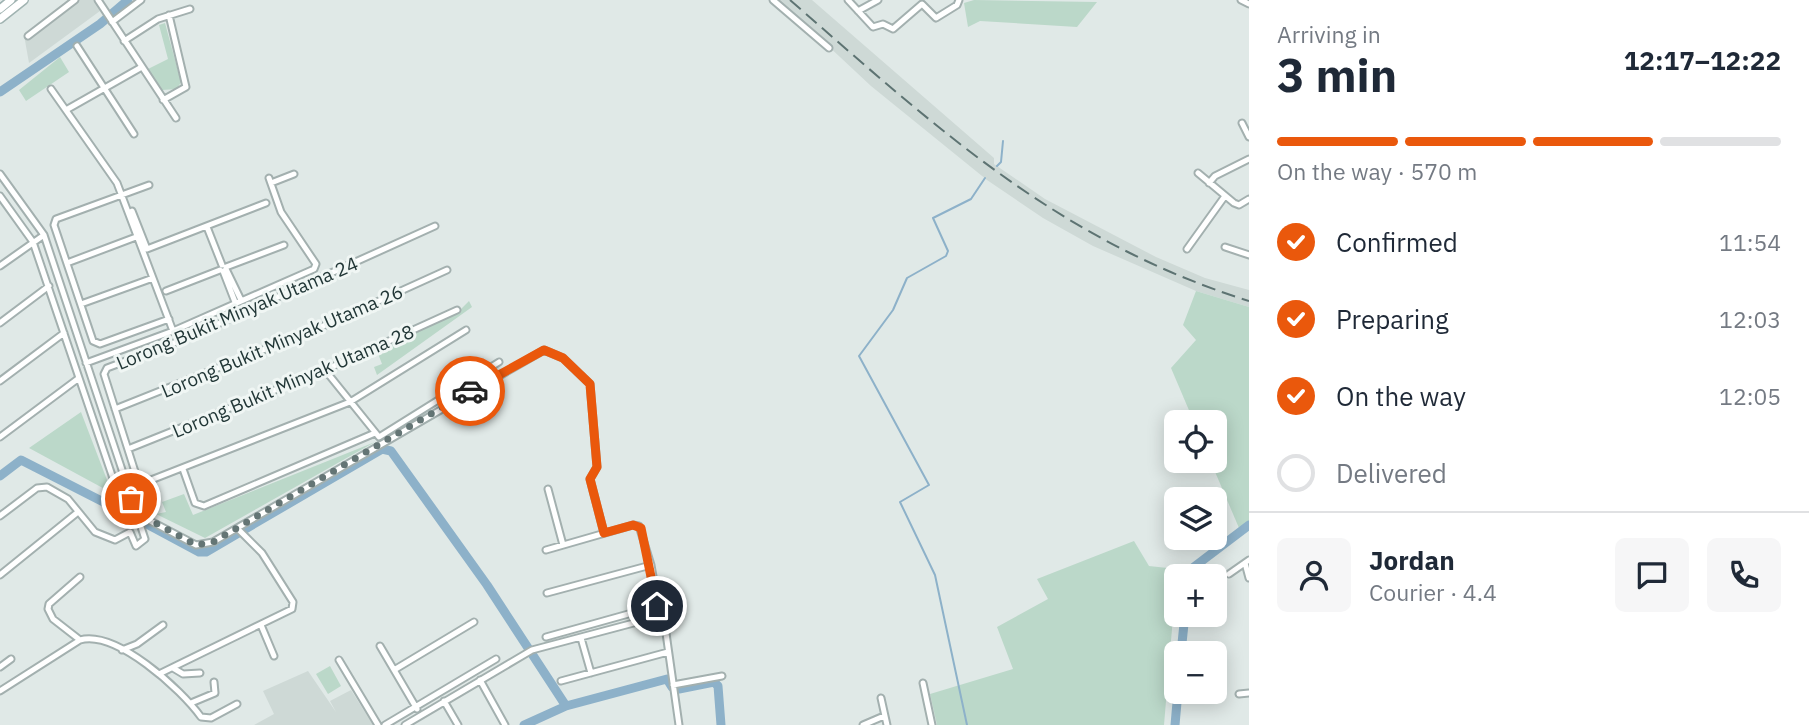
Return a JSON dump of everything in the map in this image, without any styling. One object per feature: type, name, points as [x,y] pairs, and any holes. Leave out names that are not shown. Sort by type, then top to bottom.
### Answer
[{"type":"main road","points":[[0,9],[11,0]]},
{"type":"main road","points":[[0,19],[23,0]]},
{"type":"street","points":[[28,36],[75,0]]},
{"type":"street","points":[[98,0],[140,68],[176,118]]},
{"type":"street","points":[[111,22],[141,0]]},
{"type":"street","points":[[773,0],[829,48]]},
{"type":"street","points":[[848,0],[873,27],[883,23],[893,29],[922,4],[936,18],[957,5],[959,0]]},
{"type":"street","points":[[858,11],[878,0]]},
{"type":"street","points":[[1241,0],[1249,4]]},
{"type":"street","points":[[124,41],[169,15],[190,9]]},
{"type":"street","points":[[163,100],[186,87],[169,15]]},
{"type":"street","points":[[77,46],[134,134]]},
{"type":"street","points":[[66,110],[140,68]]},
{"type":"street","points":[[51,89],[117,183],[177,341]]},
{"type":"street","points":[[1242,123],[1249,137]]},
{"type":"street","points":[[1209,183],[1215,176],[1249,159]]},
{"type":"street","points":[[1198,173],[1234,203],[1239,205],[1249,199]]},
{"type":"street","points":[[0,174],[44,235],[145,539],[136,546],[130,533],[115,540],[94,532],[62,495],[41,486],[0,516]]},
{"type":"street","points":[[86,363],[173,331],[314,269],[316,264],[281,212],[270,181],[294,174]]},
{"type":"street","points":[[149,185],[55,222],[92,339],[98,344],[170,320]]},
{"type":"street","points":[[0,196],[3,206],[33,242],[119,496],[123,501],[131,499]]},
{"type":"street","points":[[1187,249],[1225,196]]},
{"type":"street","points":[[132,211],[147,249],[266,203]]},
{"type":"street","name":"Lorong Bukit Minyak Utama 24","points":[[150,519],[105,371],[435,226]]},
{"type":"street","points":[[207,227],[238,301]]},
{"type":"street","points":[[0,266],[44,235]]},
{"type":"street","points":[[67,263],[136,237]]},
{"type":"street","points":[[166,291],[284,245]]},
{"type":"street","points":[[1225,247],[1249,255]]},
{"type":"street","name":"Lorong Bukit Minyak Utama 26","points":[[115,409],[328,324],[447,270]]},
{"type":"street","points":[[80,304],[153,278]]},
{"type":"street","points":[[0,323],[49,286]]},
{"type":"street","name":"Lorong Bukit Minyak Utama 28","points":[[128,449],[324,370],[457,310]]},
{"type":"street","points":[[128,489],[350,402],[466,330]]},
{"type":"street","points":[[0,381],[64,333]]},
{"type":"street","points":[[137,513],[196,545],[213,542],[240,531],[544,350],[563,358],[590,384],[597,467],[590,479],[604,533]]},
{"type":"street","points":[[324,370],[379,437],[499,362]]},
{"type":"street","points":[[0,437],[79,378]]},
{"type":"street","points":[[183,469],[195,503],[204,506],[375,433]]},
{"type":"street","points":[[548,489],[563,545]]},
{"type":"street","points":[[0,575],[78,512]]},
{"type":"street","points":[[546,550],[633,525],[639,526],[651,565],[657,606],[662,618],[679,725]]},
{"type":"street","points":[[159,674],[288,613],[293,602],[262,553],[240,531]]},
{"type":"street","points":[[1229,574],[1247,561],[1249,578]]},
{"type":"street","points":[[547,593],[651,565]]},
{"type":"street","points":[[80,577],[48,608],[53,619],[80,640]]},
{"type":"street","points":[[546,637],[657,606]]},
{"type":"street","points":[[405,725],[519,656],[544,647],[662,618]]},
{"type":"street","points":[[394,670],[474,622]]},
{"type":"street","points":[[122,650],[137,644],[163,625]]},
{"type":"street","points":[[261,625],[274,656]]},
{"type":"street","points":[[582,638],[591,673]]},
{"type":"street","points":[[0,681],[3,689],[33,667],[80,640],[100,639],[159,674],[205,718],[237,705]]},
{"type":"street","points":[[380,646],[421,715]]},
{"type":"street","points":[[561,681],[668,652]]},
{"type":"street","points":[[0,667],[11,659]]},
{"type":"street","points":[[385,725],[496,659]]},
{"type":"street","points":[[339,660],[378,725]]},
{"type":"street","points":[[173,668],[183,674],[200,673]]},
{"type":"street","points":[[673,687],[722,676]]},
{"type":"street","points":[[480,680],[505,725]]},
{"type":"street","points":[[191,703],[215,693],[214,682]]},
{"type":"street","points":[[923,683],[932,725]]},
{"type":"street","points":[[1239,694],[1249,693]]},
{"type":"street","points":[[881,698],[887,725]]},
{"type":"street","points":[[444,701],[458,725]]},
{"type":"street","points":[[863,725],[884,716]]},
{"type":"shaded area","points":[[70,0],[94,0],[100,11],[29,63],[24,35]]},
{"type":"shaded area","points":[[779,0],[812,0],[994,158],[994,164],[1045,199],[1156,257],[1205,278],[1249,290],[1249,307],[1196,291],[1093,246],[1043,218],[987,180],[871,86]]},
{"type":"shaded area","points":[[308,671],[336,712],[330,701],[351,690],[373,725],[254,725],[274,714],[263,691]]},
{"type":"green space","points":[[974,0],[1097,2],[1077,27],[980,21],[968,27],[964,3]]},
{"type":"green space","points":[[165,23],[181,82],[177,89],[162,90],[148,69],[168,59],[159,25]]},
{"type":"green space","points":[[60,57],[69,72],[26,101],[19,90]]},
{"type":"green space","points":[[1196,291],[1249,307],[1249,521],[1239,528],[1227,500],[1227,487],[1222,487],[1216,473],[1227,473],[1227,410],[1189,410],[1171,368],[1196,340],[1183,325]]},
{"type":"green space","points":[[469,301],[472,307],[377,375],[374,367],[382,364],[377,351],[456,314]]},
{"type":"green space","points":[[81,412],[112,493],[29,448]]},
{"type":"green space","points":[[375,442],[205,538],[156,514],[166,512],[162,502],[184,494],[193,515]]},
{"type":"green space","points":[[1134,541],[1149,566],[1164,568],[1164,627],[1172,627],[1171,641],[1164,641],[1164,725],[937,725],[930,694],[1013,669],[997,627],[1048,599],[1037,579]]},
{"type":"green space","points":[[330,666],[341,686],[328,694],[316,674]]},
{"type":"waterway","points":[[0,4],[5,0]]},
{"type":"waterway","points":[[0,92],[100,24],[128,0]]},
{"type":"waterway","points":[[997,166],[1001,162],[1003,141]]},
{"type":"waterway","points":[[967,725],[935,575],[900,502],[929,485],[859,356],[893,310],[907,278],[946,256],[948,251],[933,218],[971,199],[985,178]]},
{"type":"waterway","points":[[145,523],[199,552],[206,552],[382,449],[391,451],[487,585],[566,706]]},
{"type":"waterway","points":[[0,476],[21,460],[125,513]]},
{"type":"waterway","points":[[1198,564],[1249,525]]},
{"type":"waterway","points":[[1182,641],[1184,627]]},
{"type":"waterway","points":[[524,725],[566,706],[667,679],[672,687],[679,689],[714,682],[718,686],[721,725]]},
{"type":"waterway","points":[[1175,725],[1177,704]]},
{"type":"railway","points":[[790,0],[949,136],[1059,213],[1117,247],[1180,276],[1249,301]]},
{"type":"way so far","points":[[131,499],[137,513],[196,545],[213,542],[470,391]]},
{"type":"route","points":[[470,391],[536,352],[544,350],[563,358],[585,377],[590,384],[590,414],[597,465],[590,479],[604,533],[633,525],[641,528],[651,565],[657,606]]}]
